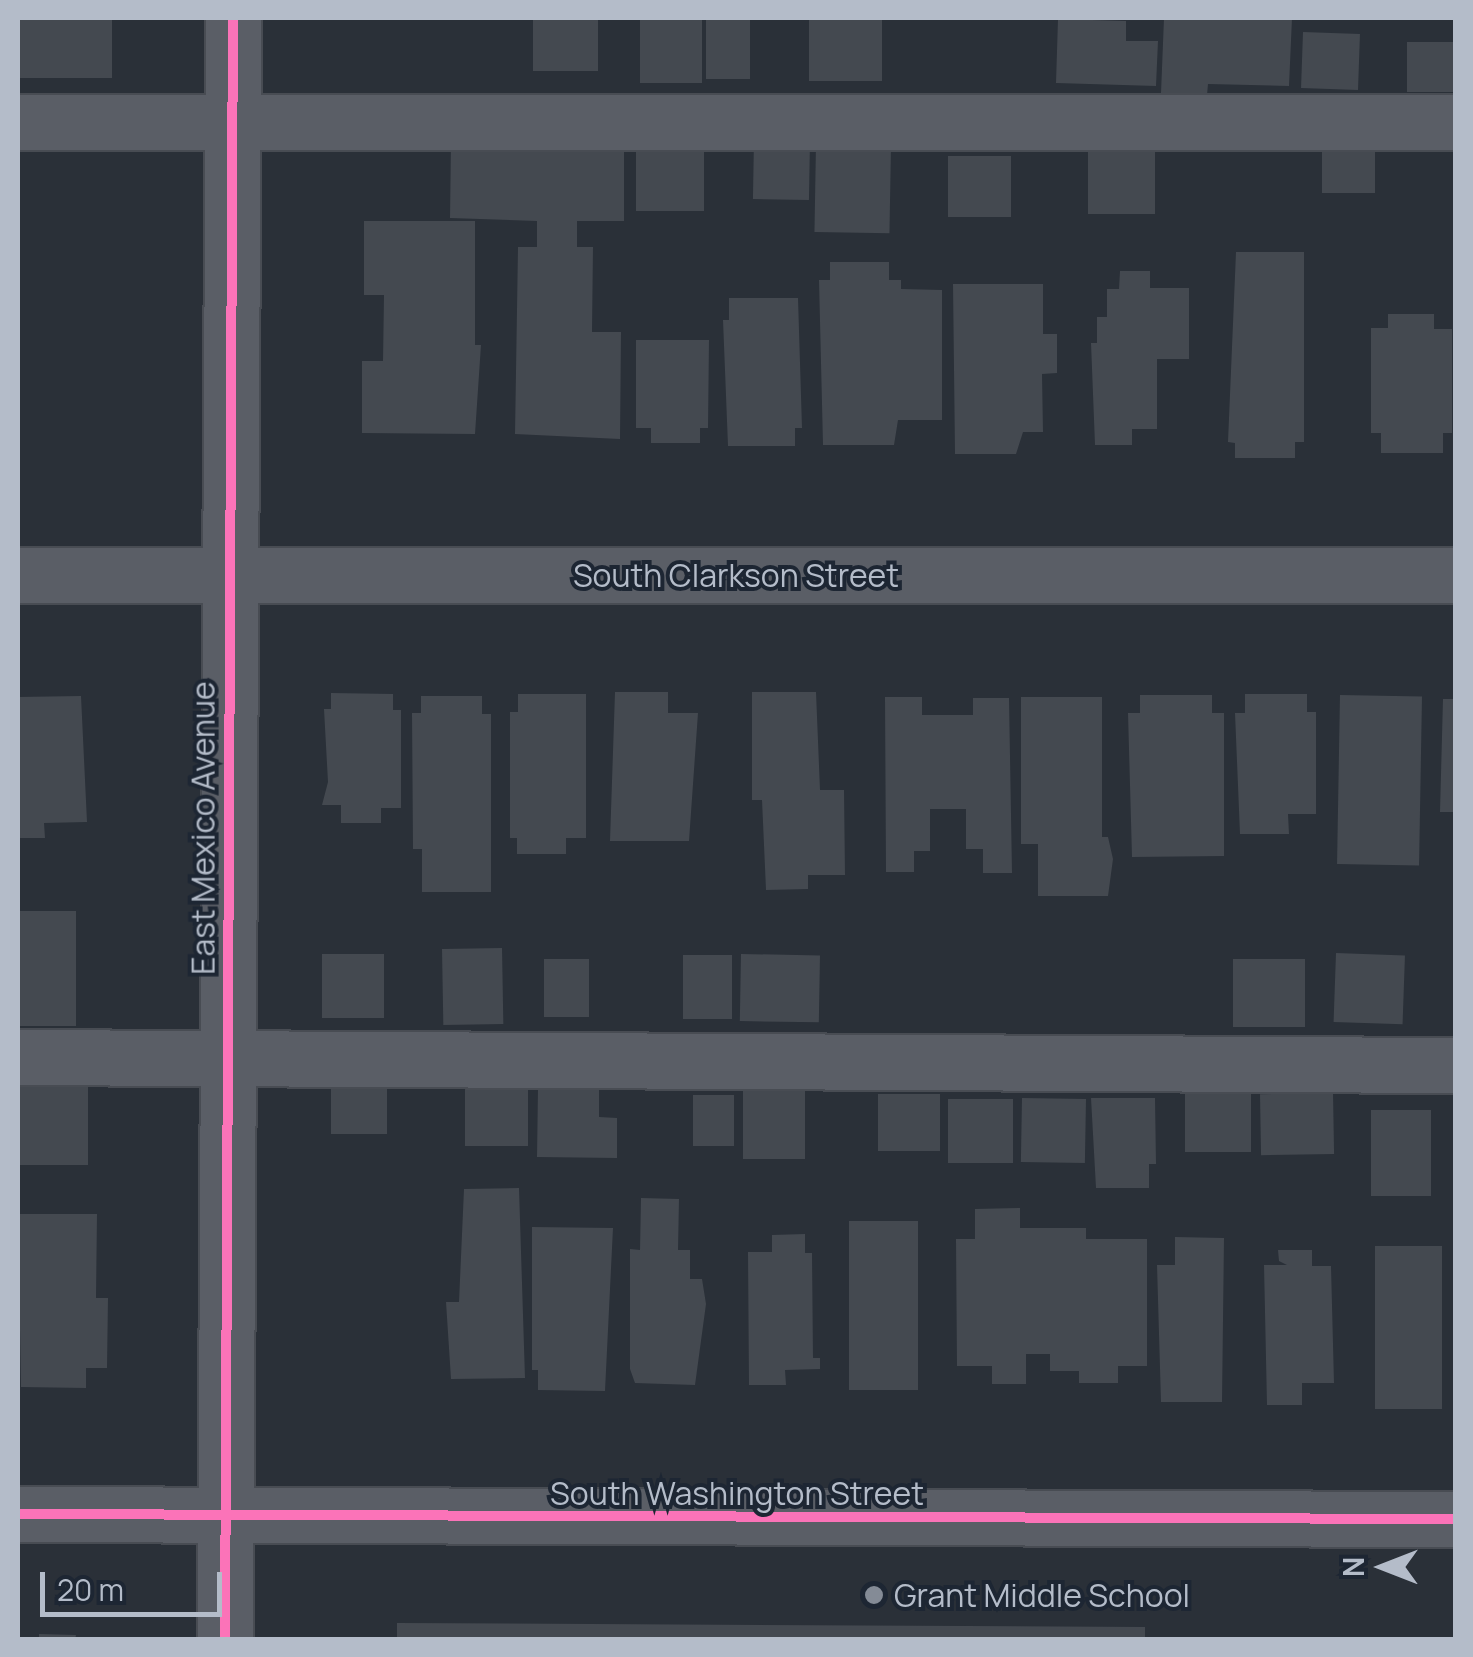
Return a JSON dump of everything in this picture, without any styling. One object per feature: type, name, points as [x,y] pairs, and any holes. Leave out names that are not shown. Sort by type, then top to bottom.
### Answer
[{"type":"street","name":"East Mexico Avenue","points":[[225,1640],[233,18]]},
{"type":"street","points":[[18,122],[1456,122]]},
{"type":"street","name":"South Clarkson Street","points":[[18,575],[1456,576]]},
{"type":"street","points":[[18,1057],[1456,1064]]},
{"type":"street","name":"South Washington Street","points":[[18,1514],[1456,1520]]},
{"type":"building","points":[[18,18],[112,18],[112,78],[18,78]]},
{"type":"building","points":[[533,18],[598,18],[598,71],[533,71]]},
{"type":"building","points":[[706,18],[750,18],[750,79],[706,79]]},
{"type":"building","points":[[809,18],[882,18],[882,81],[809,81]]},
{"type":"building","points":[[1164,18],[1292,18],[1289,86],[1208,84],[1207,95],[1161,93]]},
{"type":"building","points":[[1058,19],[1126,21],[1126,41],[1158,41],[1156,86],[1056,83]]},
{"type":"building","points":[[640,20],[702,20],[702,83],[640,83]]},
{"type":"building","points":[[1303,32],[1360,34],[1358,90],[1301,88]]},
{"type":"building","points":[[1407,42],[1456,42],[1456,92],[1407,92]]},
{"type":"building","points":[[1322,132],[1375,132],[1375,193],[1322,193]]},
{"type":"building","points":[[754,139],[810,140],[809,200],[753,199]]},
{"type":"building","points":[[451,141],[624,144],[624,221],[577,221],[577,247],[593,247],[592,332],[621,332],[620,439],[515,434],[518,247],[537,247],[537,221],[450,218]]},
{"type":"building","points":[[816,144],[891,145],[889,233],[814,232]]},
{"type":"building","points":[[1088,148],[1155,148],[1155,214],[1088,214]]},
{"type":"building","points":[[636,151],[704,151],[704,211],[636,211]]},
{"type":"building","points":[[948,156],[1011,156],[1011,217],[948,217]]},
{"type":"building","points":[[364,221],[475,221],[475,345],[481,345],[475,434],[362,433],[362,361],[383,361],[384,295],[364,295]]},
{"type":"building","points":[[1236,252],[1304,252],[1304,442],[1295,442],[1295,458],[1235,458],[1235,443],[1228,442]]},
{"type":"building","points":[[830,262],[889,262],[889,280],[901,280],[901,289],[942,290],[942,420],[898,420],[894,445],[823,445],[819,280],[830,280]]},
{"type":"building","points":[[1120,271],[1150,271],[1150,288],[1189,288],[1189,359],[1157,359],[1157,429],[1132,429],[1132,445],[1095,445],[1091,343],[1097,343],[1097,317],[1107,317],[1107,289],[1119,289]]},
{"type":"building","points":[[953,284],[1043,284],[1043,334],[1057,334],[1057,373],[1042,374],[1043,432],[1023,432],[1016,454],[955,454]]},
{"type":"building","points":[[729,298],[798,298],[802,428],[795,428],[795,446],[728,446],[723,320],[729,320]]},
{"type":"building","points":[[1388,314],[1434,314],[1434,329],[1452,329],[1452,433],[1443,433],[1443,453],[1381,453],[1381,433],[1371,433],[1371,328],[1388,328]]},
{"type":"building","points":[[636,340],[709,340],[708,428],[700,428],[700,443],[651,443],[651,428],[636,428]]},
{"type":"building","points":[[615,692],[668,692],[668,713],[698,713],[689,841],[610,841]]},
{"type":"building","points":[[752,692],[816,692],[820,790],[844,790],[845,875],[808,875],[808,889],[766,890],[762,800],[752,800]]},
{"type":"building","points":[[331,693],[393,694],[393,710],[401,710],[401,808],[381,808],[381,823],[341,823],[341,805],[322,805],[328,782],[324,709],[331,709]]},
{"type":"building","points":[[518,694],[586,694],[586,838],[566,838],[566,854],[517,854],[517,838],[510,838],[510,712],[518,712]]},
{"type":"building","points":[[1245,694],[1307,694],[1307,712],[1316,712],[1316,814],[1288,814],[1289,834],[1240,834],[1235,713],[1245,713]]},
{"type":"building","points":[[1140,695],[1212,695],[1212,713],[1224,713],[1224,856],[1132,857],[1128,713],[1140,713]]},
{"type":"building","points":[[1340,695],[1422,696],[1419,865],[1337,864]]},
{"type":"building","points":[[81,696],[87,822],[44,823],[45,838],[18,838],[18,697]]},
{"type":"building","points":[[421,696],[482,696],[482,714],[491,714],[491,892],[422,892],[422,849],[413,849],[412,713],[421,713]]},
{"type":"building","points":[[885,697],[922,697],[922,715],[973,715],[973,698],[1009,698],[1012,873],[983,873],[983,849],[966,849],[966,809],[930,809],[930,851],[914,851],[914,872],[886,872]]},
{"type":"building","points":[[1021,697],[1102,697],[1102,837],[1108,837],[1113,859],[1108,896],[1038,896],[1038,844],[1021,844]]},
{"type":"building","points":[[1443,699],[1456,699],[1456,812],[1440,812]]},
{"type":"building","points":[[18,911],[76,911],[76,1026],[18,1026]]},
{"type":"building","points":[[502,948],[503,1024],[443,1025],[442,949]]},
{"type":"building","points":[[1336,953],[1405,955],[1403,1024],[1334,1022]]},
{"type":"building","points":[[322,954],[384,954],[384,1018],[322,1018]]},
{"type":"building","points":[[741,954],[820,955],[819,1022],[740,1021]]},
{"type":"building","points":[[683,955],[732,955],[732,1019],[683,1019]]},
{"type":"building","points":[[544,959],[589,959],[589,1017],[544,1017]]},
{"type":"building","points":[[1233,959],[1305,959],[1305,1027],[1233,1027]]},
{"type":"building","points":[[18,1072],[88,1072],[88,1165],[18,1165]]},
{"type":"building","points":[[331,1079],[387,1079],[387,1134],[331,1134]]},
{"type":"building","points":[[465,1082],[528,1082],[528,1146],[465,1146]]},
{"type":"building","points":[[538,1088],[599,1089],[599,1117],[617,1118],[617,1158],[537,1157]]},
{"type":"building","points":[[743,1088],[805,1088],[805,1159],[743,1159]]},
{"type":"building","points":[[1185,1092],[1251,1092],[1251,1152],[1185,1152]]},
{"type":"building","points":[[1333,1093],[1334,1154],[1261,1155],[1260,1094]]},
{"type":"building","points":[[878,1094],[940,1094],[940,1151],[878,1151]]},
{"type":"building","points":[[693,1095],[734,1095],[734,1146],[693,1146]]},
{"type":"building","points":[[1022,1098],[1086,1099],[1085,1163],[1021,1162]]},
{"type":"building","points":[[1091,1098],[1155,1098],[1156,1164],[1149,1164],[1149,1188],[1096,1188]]},
{"type":"building","points":[[948,1099],[1013,1099],[1013,1163],[948,1163]]},
{"type":"building","points":[[1371,1110],[1431,1110],[1431,1196],[1371,1196]]},
{"type":"building","points":[[519,1188],[525,1378],[451,1379],[446,1302],[459,1302],[464,1189]]},
{"type":"building","points":[[641,1198],[679,1199],[678,1250],[690,1250],[690,1279],[702,1279],[706,1304],[695,1385],[635,1383],[630,1369],[630,1249],[640,1250]]},
{"type":"building","points":[[1020,1208],[1020,1228],[1086,1228],[1086,1239],[1147,1239],[1147,1366],[1118,1366],[1118,1383],[1079,1383],[1079,1371],[1050,1371],[1050,1354],[1026,1354],[1026,1384],[992,1384],[992,1366],[957,1366],[956,1239],[975,1239],[975,1209]]},
{"type":"building","points":[[18,1214],[97,1214],[96,1298],[108,1298],[107,1368],[86,1368],[86,1388],[21,1387]]},
{"type":"building","points":[[849,1221],[918,1221],[918,1390],[849,1390]]},
{"type":"building","points":[[532,1227],[613,1228],[605,1391],[538,1390],[538,1370],[532,1370]]},
{"type":"building","points":[[805,1234],[805,1253],[812,1253],[813,1358],[820,1358],[820,1369],[785,1370],[786,1385],[749,1385],[748,1252],[772,1252],[772,1235]]},
{"type":"building","points":[[1175,1237],[1224,1238],[1222,1402],[1161,1402],[1157,1265],[1175,1265]]},
{"type":"building","points":[[1375,1246],[1442,1246],[1442,1409],[1375,1409]]},
{"type":"building","points":[[1278,1250],[1312,1250],[1312,1266],[1331,1266],[1334,1383],[1302,1383],[1302,1405],[1267,1405],[1264,1265],[1287,1265],[1279,1261]]},
{"type":"building","name":"Grant Middle School","points":[[397,1623],[1145,1627],[1145,1640],[397,1640]]},
{"type":"building","points":[[39,1634],[76,1635],[75,1640],[39,1640]]},
{"type":"cycle path","points":[[225,1640],[233,18]]},
{"type":"cycle path","points":[[18,1514],[1456,1519]]},
{"type":"place","name":"Grant Middle School","points":[[874,1595]]}]
